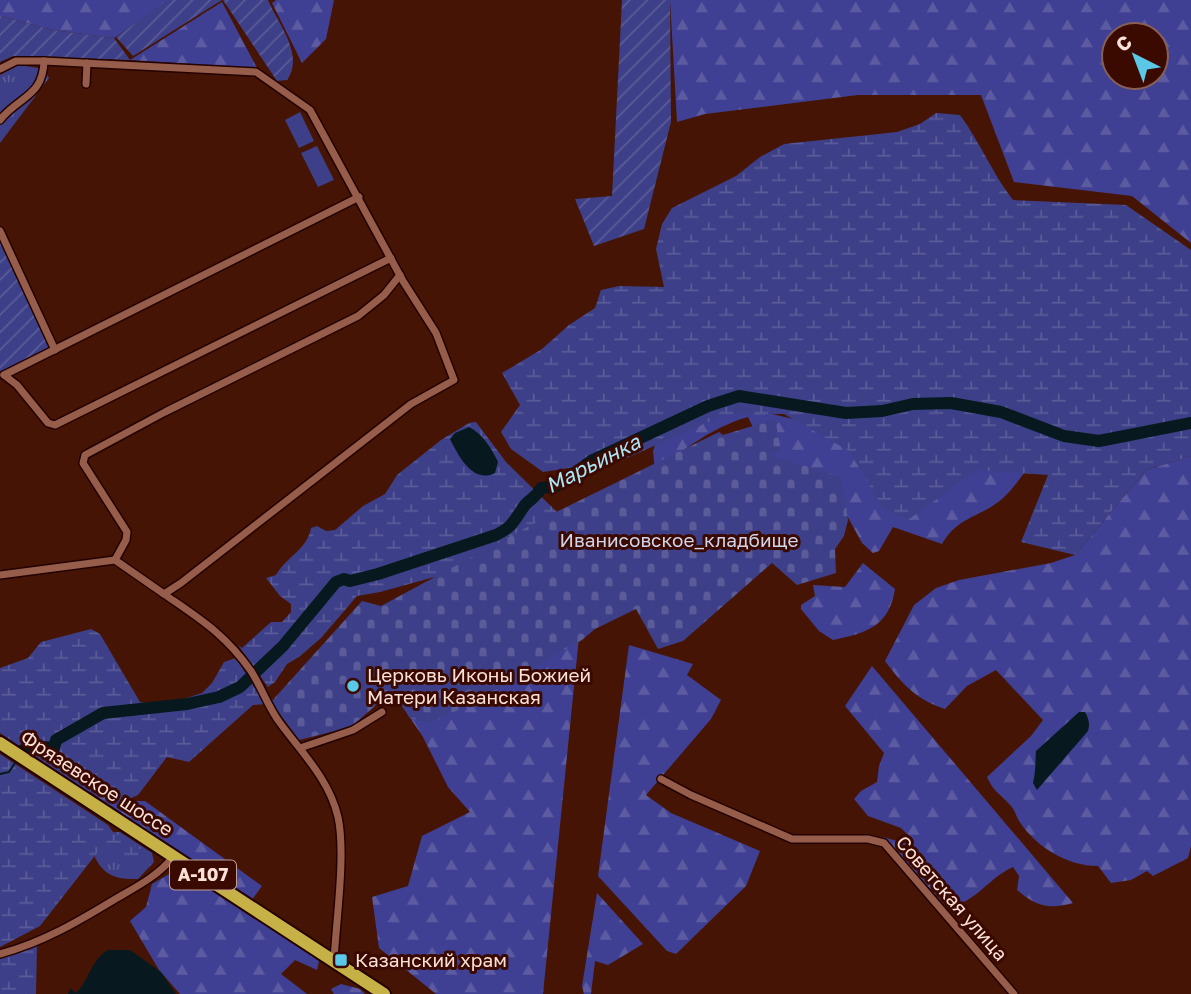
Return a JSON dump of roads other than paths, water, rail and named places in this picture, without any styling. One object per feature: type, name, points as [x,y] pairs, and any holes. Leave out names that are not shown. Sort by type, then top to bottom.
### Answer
[{"type":"highway","name":"Фрязевское шоссе","points":[[0,743],[384,994]]},
{"type":"street","points":[[0,69],[16,61],[44,61],[256,72],[310,110],[400,275],[436,333],[454,380],[411,404],[164,594]]},
{"type":"street","points":[[0,120],[37,88],[42,80],[44,61]]},
{"type":"street","points":[[87,63],[87,83]]},
{"type":"street","points":[[2,376],[359,197]]},
{"type":"street","points":[[0,231],[55,350]]},
{"type":"street","points":[[2,376],[17,385],[47,423],[55,425],[391,258]]},
{"type":"street","points":[[115,561],[127,533],[83,463],[85,455],[358,316],[384,295],[400,275]]},
{"type":"street","points":[[0,575],[115,561],[212,627],[253,675],[279,722],[324,781],[338,818],[340,856],[334,961]]},
{"type":"street","points":[[300,748],[353,730],[382,712]]},
{"type":"street","name":"Советская улица","points":[[661,779],[792,839],[869,839],[884,843],[1014,994]]},
{"type":"street","points":[[0,954],[34,944],[73,924],[149,879],[174,856]]},
{"type":"waterway","name":"Марьинка","points":[[23,750],[33,746],[54,748],[56,740],[103,713],[187,704],[219,697],[240,687],[283,646],[336,582],[378,574],[496,535],[510,526],[541,488],[557,486],[591,461],[708,406],[739,396],[846,413],[882,411],[913,404],[951,403],[1001,412],[1064,436],[1099,441],[1191,423]]},
{"type":"waterway","name":"Марьинка","points":[[0,774],[9,772],[15,763]]},
{"type":"place","name":"Церковь Иконы Божией Матери Казанская","points":[[353,686]]},
{"type":"place","name":"Казанский храм","points":[[341,960]]},
{"type":"park label","name":"Иванисовское_кладбище","points":[[679,540]]}]
